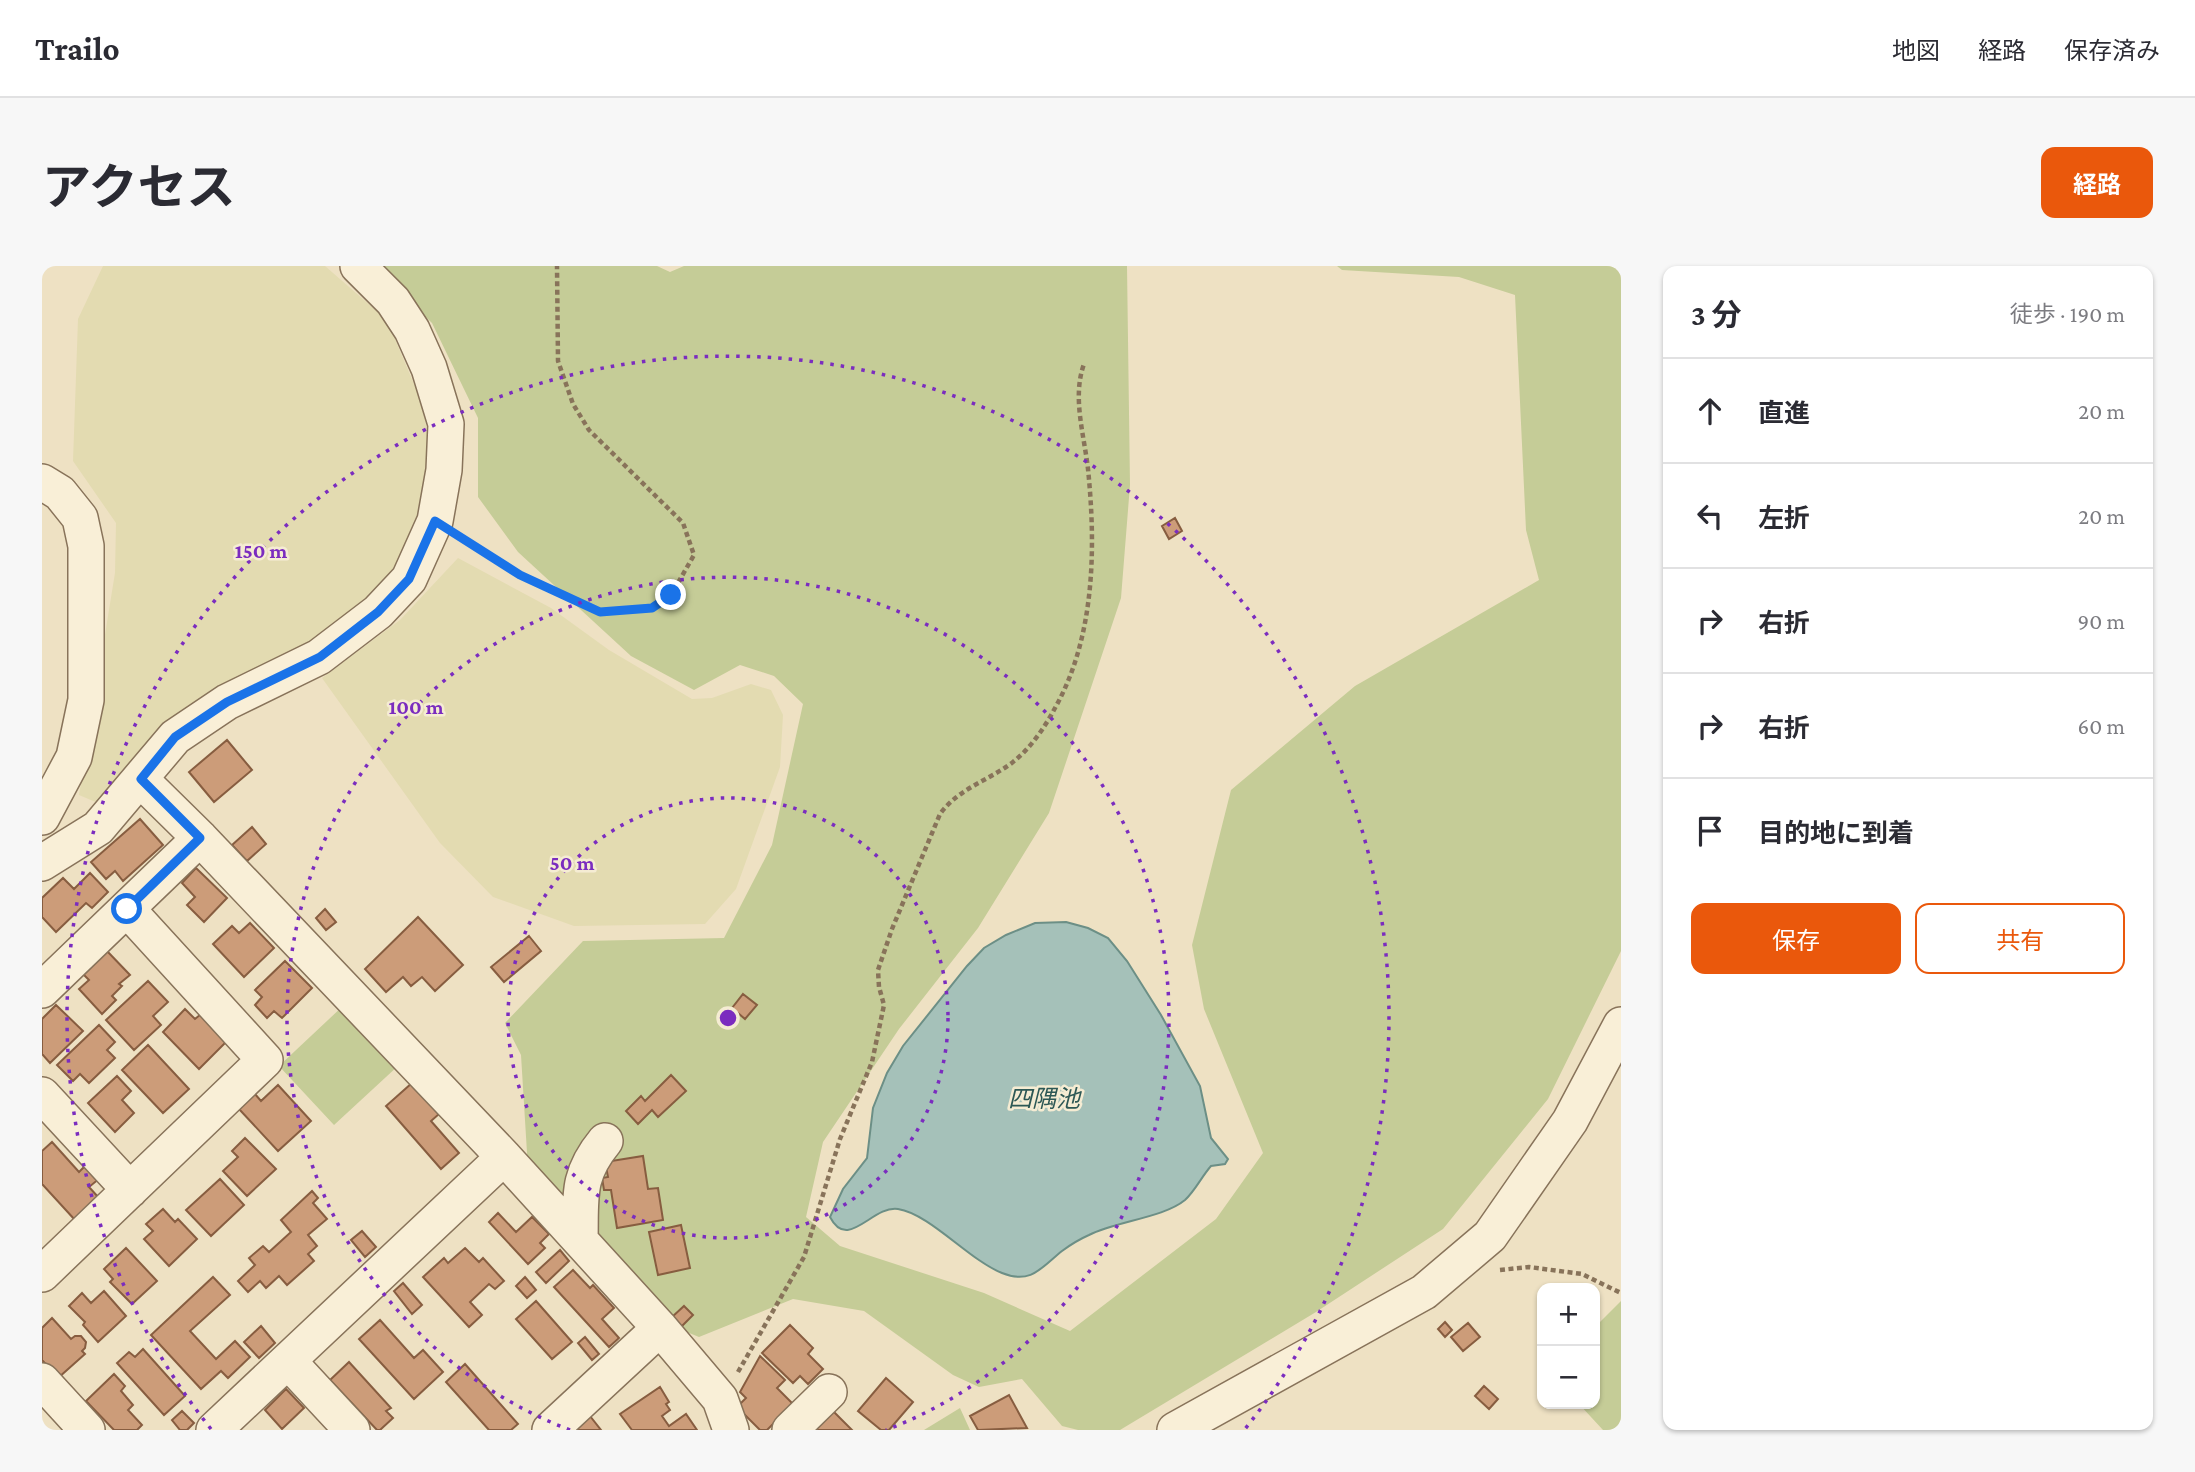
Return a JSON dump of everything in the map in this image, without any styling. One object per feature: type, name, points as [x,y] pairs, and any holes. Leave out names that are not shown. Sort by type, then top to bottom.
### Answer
[{"type":"street","points":[[42,863],[98,828],[175,737],[227,702],[320,657],[378,612],[409,579],[435,521],[444,470],[446,424],[429,368],[412,330],[393,301],[358,266]]},
{"type":"street","points":[[42,482],[60,493],[80,518],[86,546],[86,700],[74,757],[42,817]]},
{"type":"street","points":[[141,779],[504,1157],[660,1328],[725,1414]]},
{"type":"street","points":[[42,990],[200,838]]},
{"type":"street","points":[[42,1273],[265,1060],[127,909]]},
{"type":"street","points":[[1175,1430],[1424,1292],[1464,1261],[1490,1236],[1570,1121],[1621,1025]]},
{"type":"street","points":[[42,1095],[130,1190]]},
{"type":"street","points":[[580,1240],[581,1184],[591,1158],[605,1141]]},
{"type":"street","points":[[214,1430],[504,1157]]},
{"type":"street","points":[[550,1430],[660,1328]]},
{"type":"street","points":[[288,1361],[352,1430]]},
{"type":"street","points":[[42,1381],[87,1430]]},
{"type":"street","points":[[790,1430],[829,1392]]},
{"type":"path","points":[[435,521],[520,575],[600,612],[652,608],[671,595],[694,555],[683,523],[589,430],[573,404],[558,361],[557,266]]},
{"type":"path","points":[[725,1414],[749,1356],[804,1257],[839,1139],[872,1062],[884,1005],[878,970],[892,929],[940,814],[950,799],[1013,762],[1034,740],[1055,708],[1073,668],[1082,637],[1087,600],[1092,522],[1079,401],[1079,380],[1084,364]]},
{"type":"path","points":[[1464,1261],[1483,1272],[1529,1267],[1582,1274],[1621,1293]]},
{"type":"shaded area","points":[[103,266],[325,266],[387,320],[422,403],[432,459],[421,528],[390,585],[105,806],[79,795],[115,573],[116,523],[73,461],[78,319]]},
{"type":"shaded area","points":[[458,558],[551,608],[609,650],[692,699],[712,698],[751,684],[771,690],[783,715],[780,767],[736,889],[705,924],[574,926],[493,897],[440,843],[322,678],[400,620]]},
{"type":"green space","points":[[373,266],[657,266],[670,272],[684,266],[1127,266],[1130,485],[1121,598],[1049,813],[978,928],[899,1029],[823,1142],[806,1217],[840,1246],[984,1293],[1070,1331],[1216,1219],[1263,1153],[1204,1009],[1192,945],[1231,790],[1355,686],[1539,580],[1526,530],[1515,295],[1459,277],[1342,270],[1337,266],[1621,266],[1621,951],[1548,1099],[1443,1229],[1316,1312],[1120,1430],[1078,1430],[1062,1426],[1022,1379],[979,1387],[953,1375],[864,1311],[793,1299],[699,1337],[672,1326],[528,1169],[521,1055],[505,1023],[583,941],[724,938],[772,845],[803,704],[774,676],[740,665],[694,690],[631,656],[518,552],[478,497],[478,418],[432,323]]},
{"type":"green space","points":[[344,1005],[399,1065],[334,1125],[279,1066]]},
{"type":"green space","points":[[1621,1301],[1621,1430],[1603,1430],[1584,1409],[1600,1409],[1600,1322]]},
{"type":"green space","points":[[960,1408],[970,1430],[924,1430]]},
{"type":"water","name":"四隅池","points":[[1066,922],[1088,928],[1108,938],[1127,961],[1161,1015],[1200,1086],[1211,1138],[1228,1159],[1225,1164],[1211,1166],[1189,1196],[1176,1206],[1089,1235],[1028,1276],[1012,1276],[989,1267],[923,1219],[898,1209],[879,1213],[853,1229],[837,1227],[830,1217],[843,1189],[867,1158],[873,1108],[887,1073],[903,1046],[984,948],[1035,923]]},
{"type":"building","points":[[1175,518],[1182,531],[1169,539],[1162,526]]},
{"type":"building","points":[[227,740],[252,770],[214,802],[189,772]]},
{"type":"building","points":[[140,819],[163,845],[123,881],[115,871],[106,879],[91,862]]},
{"type":"building","points":[[252,827],[266,844],[247,861],[232,845]]},
{"type":"building","points":[[196,868],[227,898],[204,922],[187,905],[195,897],[182,883]]},
{"type":"building","points":[[90,873],[108,892],[92,908],[86,903],[56,932],[42,917],[42,898],[63,878],[74,889]]},
{"type":"building","points":[[325,909],[336,922],[326,930],[316,918]]},
{"type":"building","points":[[418,917],[463,965],[435,991],[422,977],[411,986],[403,977],[386,992],[365,969]]},
{"type":"building","points":[[250,923],[274,948],[244,977],[213,944],[232,926],[239,933]]},
{"type":"building","points":[[529,936],[541,951],[504,982],[491,967]]},
{"type":"building","points":[[107,951],[130,975],[119,984],[122,986],[112,996],[116,1000],[102,1014],[79,989],[89,980],[83,974]]},
{"type":"building","points":[[285,961],[312,988],[282,1018],[274,1011],[267,1018],[255,1005],[262,997],[255,990]]},
{"type":"building","points":[[148,981],[168,1002],[153,1016],[161,1025],[134,1050],[106,1020]]},
{"type":"building","points":[[743,994],[757,1005],[745,1019],[732,1008]]},
{"type":"building","points":[[56,1005],[83,1031],[50,1063],[42,1054],[42,1019]]},
{"type":"building","points":[[185,1009],[195,1019],[201,1014],[227,1041],[199,1069],[163,1032]]},
{"type":"building","points":[[99,1025],[115,1042],[107,1050],[115,1058],[89,1083],[80,1074],[73,1081],[57,1065]]},
{"type":"building","points":[[148,1045],[189,1089],[163,1113],[122,1070]]},
{"type":"building","points":[[671,1075],[686,1091],[658,1117],[652,1110],[638,1124],[626,1111],[641,1096],[645,1101]]},
{"type":"building","points":[[117,1076],[131,1091],[122,1100],[134,1113],[115,1132],[88,1103]]},
{"type":"building","points":[[412,1083],[439,1114],[431,1121],[459,1153],[441,1169],[386,1106]]},
{"type":"building","points":[[278,1085],[311,1121],[278,1151],[239,1109],[255,1094],[261,1101]]},
{"type":"building","points":[[245,1138],[276,1169],[247,1196],[223,1171],[238,1157],[232,1151]]},
{"type":"building","points":[[52,1142],[79,1172],[87,1164],[100,1178],[89,1187],[99,1198],[75,1220],[42,1184],[42,1151]]},
{"type":"building","points":[[643,1156],[648,1189],[658,1188],[663,1220],[617,1228],[611,1190],[604,1190],[602,1178],[608,1177],[605,1162]]},
{"type":"building","points":[[220,1179],[244,1205],[211,1236],[186,1210]]},
{"type":"building","points":[[312,1191],[318,1198],[313,1203],[327,1219],[308,1235],[317,1246],[308,1254],[314,1261],[287,1285],[279,1276],[266,1288],[260,1281],[248,1292],[238,1281],[255,1265],[249,1258],[263,1246],[269,1252],[291,1232],[281,1220]]},
{"type":"building","points":[[163,1209],[175,1222],[178,1219],[197,1239],[169,1266],[144,1239],[153,1231],[146,1224]]},
{"type":"building","points":[[498,1213],[516,1232],[532,1217],[549,1234],[540,1243],[545,1248],[528,1264],[489,1222]]},
{"type":"building","points":[[681,1225],[690,1268],[658,1275],[649,1232]]},
{"type":"building","points":[[362,1231],[376,1247],[365,1257],[351,1240]]},
{"type":"building","points":[[126,1248],[157,1281],[132,1304],[110,1282],[113,1279],[104,1269]]},
{"type":"building","points":[[465,1248],[479,1262],[483,1258],[504,1281],[495,1289],[489,1284],[470,1302],[482,1315],[469,1327],[423,1277],[444,1258],[448,1263]]},
{"type":"building","points":[[560,1250],[569,1261],[546,1283],[536,1272]]},
{"type":"building","points":[[573,1270],[590,1288],[593,1285],[614,1308],[602,1319],[619,1338],[609,1347],[554,1287]]},
{"type":"building","points":[[213,1277],[230,1295],[190,1331],[216,1359],[235,1341],[250,1357],[228,1378],[221,1371],[201,1389],[151,1335]]},
{"type":"building","points":[[525,1277],[536,1290],[527,1298],[516,1286]]},
{"type":"building","points":[[403,1283],[422,1305],[412,1314],[394,1291]]},
{"type":"building","points":[[104,1291],[126,1316],[98,1342],[83,1325],[85,1322],[69,1306],[82,1293],[91,1303]]},
{"type":"building","points":[[536,1301],[572,1342],[552,1359],[516,1319]]},
{"type":"building","points":[[684,1306],[693,1315],[681,1327],[672,1317]]},
{"type":"building","points":[[52,1318],[71,1339],[81,1336],[86,1342],[82,1351],[85,1354],[58,1378],[42,1360],[42,1328]]},
{"type":"building","points":[[380,1320],[414,1358],[423,1350],[443,1372],[414,1399],[359,1339]]},
{"type":"building","points":[[1445,1322],[1452,1330],[1445,1337],[1438,1329]]},
{"type":"building","points":[[1468,1323],[1480,1337],[1463,1351],[1451,1337]]},
{"type":"building","points":[[790,1325],[813,1348],[808,1354],[823,1369],[808,1384],[800,1376],[793,1383],[762,1353]]},
{"type":"building","points":[[261,1326],[275,1343],[259,1358],[244,1342]]},
{"type":"building","points":[[585,1337],[599,1354],[592,1360],[578,1343]]},
{"type":"building","points":[[143,1349],[185,1396],[164,1415],[117,1363],[129,1352],[135,1357]]},
{"type":"building","points":[[760,1356],[785,1380],[777,1388],[793,1404],[767,1430],[760,1430],[737,1407],[746,1398],[740,1392]]},
{"type":"building","points":[[349,1362],[391,1408],[386,1411],[393,1418],[380,1430],[377,1430],[330,1380]]},
{"type":"building","points":[[465,1364],[518,1424],[511,1430],[489,1430],[446,1382]]},
{"type":"building","points":[[114,1374],[125,1386],[121,1391],[133,1405],[128,1410],[142,1425],[137,1430],[114,1430],[86,1401]]},
{"type":"building","points":[[886,1378],[913,1402],[889,1430],[881,1430],[858,1411]]},
{"type":"building","points":[[1484,1386],[1498,1399],[1489,1409],[1475,1396]]},
{"type":"building","points":[[660,1387],[669,1402],[666,1404],[670,1410],[662,1416],[669,1426],[686,1414],[697,1430],[632,1430],[620,1414]]},
{"type":"building","points":[[286,1389],[304,1408],[282,1429],[265,1410]]},
{"type":"building","points":[[1009,1395],[1027,1428],[978,1430],[970,1416]]},
{"type":"building","points":[[830,1408],[852,1430],[808,1430]]},
{"type":"building","points":[[182,1411],[194,1423],[187,1430],[180,1430],[172,1420]]},
{"type":"building","points":[[590,1416],[601,1430],[573,1430]]},
{"type":"route","points":[[127,909],[200,838],[141,779],[175,737],[227,702],[320,657],[378,612],[409,579],[435,521],[520,575],[600,612],[652,608],[671,595]]}]
